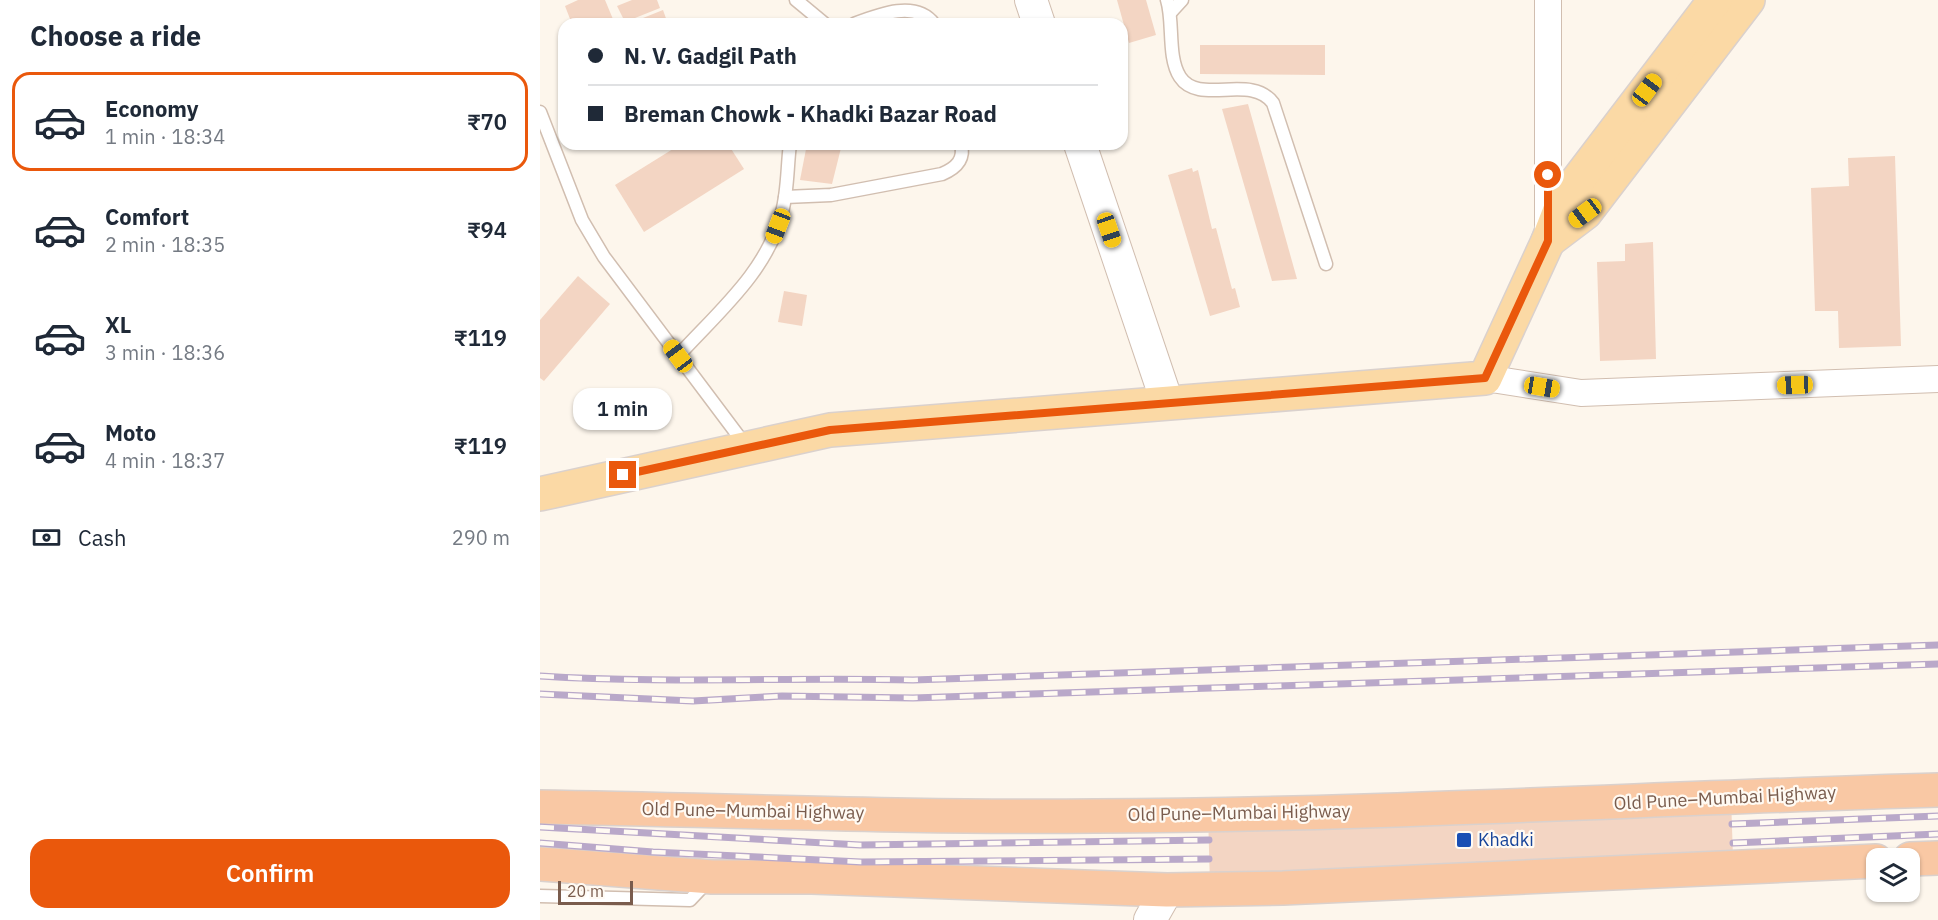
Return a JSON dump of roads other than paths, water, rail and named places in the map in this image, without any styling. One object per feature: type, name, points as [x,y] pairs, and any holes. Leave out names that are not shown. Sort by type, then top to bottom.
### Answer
[{"type":"highway","name":"Old Pune–Mumbai Highway","points":[[540,807],[959,817],[1097,816],[1549,806],[1938,790]]},
{"type":"highway","points":[[1920,859],[1938,858]]},
{"type":"highway","points":[[540,864],[712,877],[812,877],[1166,905],[1283,888],[1866,861]]},
{"type":"main road","points":[[540,494],[830,430],[1485,378],[1548,241],[1565,197],[1715,0]]},
{"type":"main road","points":[[1548,241],[1585,213],[1748,0]]},
{"type":"street","points":[[1031,0],[1037,18]]},
{"type":"street","points":[[1548,0],[1548,241]]},
{"type":"street","points":[[1082,150],[1167,402]]},
{"type":"street","points":[[1485,378],[1581,393],[1938,379]]},
{"type":"street","points":[[1150,920],[1166,905]]},
{"type":"lane","points":[[796,0],[818,18]]},
{"type":"lane","points":[[1182,0],[1169,6],[1172,44],[1179,76],[1188,84],[1209,90],[1254,89],[1267,96],[1273,103],[1326,264]]},
{"type":"lane","points":[[870,18],[912,5],[924,11],[929,18]]},
{"type":"lane","points":[[540,112],[582,220],[604,257],[747,447]]},
{"type":"lane","points":[[678,356],[753,274],[773,237],[785,197],[789,150]]},
{"type":"lane","points":[[785,197],[831,195],[942,174],[953,170],[961,161],[961,150]]},
{"type":"lane","points":[[540,896],[690,900],[712,877]]},
{"type":"railway","points":[[540,676],[634,680],[913,680],[1938,645]]},
{"type":"railway","points":[[540,694],[693,701],[782,696],[913,698],[1938,664]]},
{"type":"railway","points":[[1732,824],[1938,816]]},
{"type":"railway","points":[[540,827],[860,845],[1209,840]]},
{"type":"railway","points":[[1733,843],[1938,834]]},
{"type":"railway","points":[[540,843],[653,852],[861,862],[1209,859]]},
{"type":"place","name":"Khadki","points":[[1464,840]]}]
